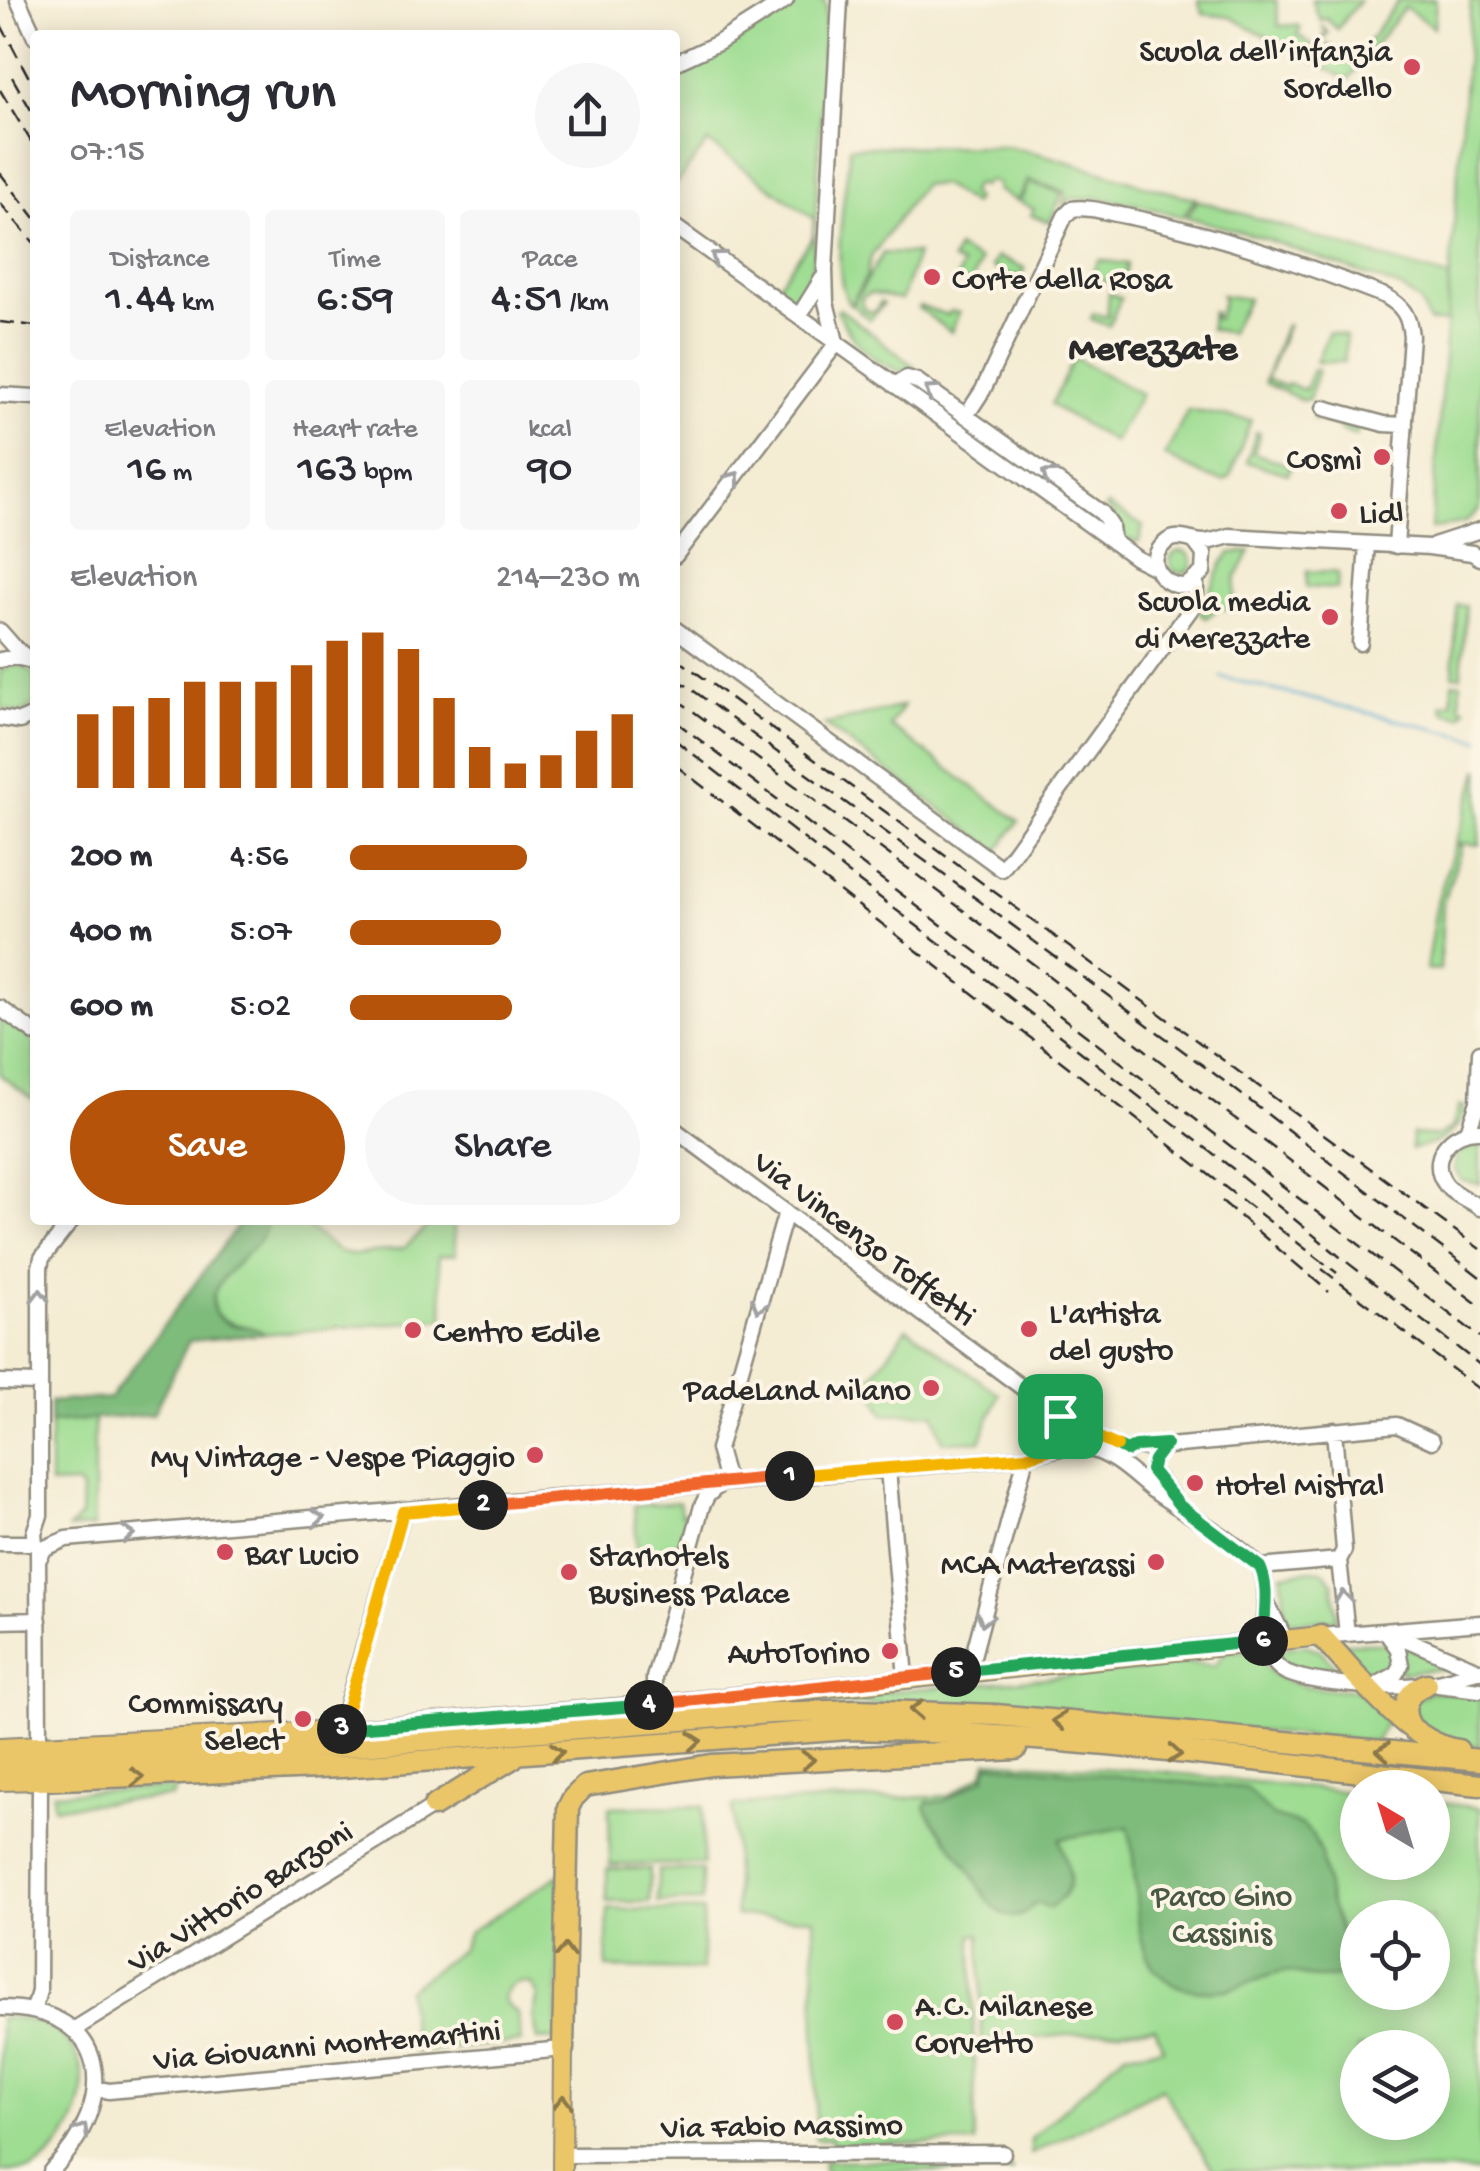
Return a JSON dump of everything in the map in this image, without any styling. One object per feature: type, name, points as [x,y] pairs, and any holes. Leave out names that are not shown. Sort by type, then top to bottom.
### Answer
[{"type":"highway","points":[[1321,1636],[1412,1729],[1452,1750],[1480,1751]]},
{"type":"highway","points":[[1412,1729],[1406,1720],[1405,1705],[1412,1693],[1427,1684]]},
{"type":"highway","points":[[0,1764],[355,1746],[788,1712],[892,1710],[996,1714],[1480,1760]]},
{"type":"highway","points":[[40,1780],[516,1756],[850,1729],[913,1730],[1399,1774],[1480,1785]]},
{"type":"highway","points":[[563,2049],[570,1802],[580,1789],[596,1782],[711,1766],[1078,1745]]},
{"type":"highway","points":[[598,1749],[711,1766]]},
{"type":"highway","points":[[434,1806],[516,1756]]},
{"type":"highway","points":[[420,1762],[432,1770],[438,1782],[434,1806]]},
{"type":"main road","points":[[0,1747],[340,1730],[665,1704],[1321,1636]]},
{"type":"main road","points":[[0,1781],[40,1780]]},
{"type":"main road","name":"Via Fabio Massimo","points":[[562,2163],[563,2049]]},
{"type":"street","points":[[18,0],[31,30]]},
{"type":"street","points":[[680,61],[718,43],[786,0]]},
{"type":"street","points":[[836,344],[826,302],[825,270],[838,2]]},
{"type":"street","points":[[966,416],[983,390],[1065,216],[1080,208],[1165,224],[1302,263],[1397,302],[1408,318],[1411,336],[1396,546]]},
{"type":"street","points":[[680,231],[1117,545],[1156,568]]},
{"type":"street","points":[[799,316],[815,294],[825,270]]},
{"type":"street","points":[[680,549],[836,344]]},
{"type":"street","points":[[894,384],[907,378],[914,380],[1102,514],[1117,545]]},
{"type":"street","points":[[0,395],[30,398]]},
{"type":"street","points":[[1324,408],[1384,424],[1404,424]]},
{"type":"street","points":[[1429,547],[1480,530]]},
{"type":"street","points":[[1117,545],[1144,550],[1178,538],[1194,541],[1228,536],[1429,547],[1480,556],[1480,540]]},
{"type":"street","points":[[1205,560],[1226,546],[1257,540]]},
{"type":"street","points":[[680,632],[1002,870],[1196,602],[1196,582],[1205,560],[1194,541]]},
{"type":"street","points":[[1360,642],[1367,544]]},
{"type":"street","points":[[1161,547],[1156,568],[1188,604],[1184,616]]},
{"type":"street","points":[[1176,586],[1196,582]]},
{"type":"street","points":[[0,635],[30,660]]},
{"type":"street","points":[[0,660],[18,656],[30,661]]},
{"type":"street","points":[[0,718],[16,721],[30,716]]},
{"type":"street","points":[[0,1008],[30,1029]]},
{"type":"street","points":[[1480,1052],[1474,1131],[1448,1143],[1440,1165],[1446,1184],[1473,1198],[1480,1208]]},
{"type":"street","name":"Via Vincenzo Toffetti","points":[[680,1134],[1053,1407],[1054,1420],[1071,1418],[1079,1429],[1125,1457],[1129,1473],[1147,1464],[1180,1506],[1260,1567]]},
{"type":"street","points":[[727,1481],[718,1449],[786,1212]]},
{"type":"street","points":[[39,1745],[40,1262],[68,1225]]},
{"type":"street","points":[[0,1382],[39,1383]]},
{"type":"street","points":[[1054,1420],[1046,1437],[1054,1448]]},
{"type":"street","points":[[1125,1457],[1136,1446],[1147,1464],[1166,1444],[1397,1425],[1432,1441]]},
{"type":"street","points":[[0,1543],[1026,1457],[1073,1446],[1079,1429]]},
{"type":"street","points":[[1334,1430],[1344,1550],[1339,1560],[1347,1634]]},
{"type":"street","name":"Via Vincenzo Toffetti","points":[[1073,1446],[1125,1457]]},
{"type":"street","points":[[970,1671],[1026,1457]]},
{"type":"street","points":[[888,1469],[906,1678]]},
{"type":"street","points":[[665,1704],[654,1691],[654,1678],[702,1506],[707,1496],[727,1481]]},
{"type":"street","points":[[340,1730],[403,1512]]},
{"type":"street","points":[[1339,1560],[1260,1567],[1275,1640],[1274,1662],[1289,1674],[1369,1686],[1427,1684],[1480,1690]]},
{"type":"street","points":[[0,1621],[40,1620]]},
{"type":"street","points":[[1321,1636],[1480,1623]]},
{"type":"street","points":[[1384,1630],[1480,1671]]},
{"type":"street","points":[[1369,1686],[1396,1675],[1401,1665],[1398,1648],[1384,1630]]},
{"type":"street","points":[[1427,1684],[1480,1671]]},
{"type":"street","points":[[34,2009],[39,1991],[40,1780]]},
{"type":"street","name":"Via Vittorio Barzoni","points":[[73,2030],[434,1806]]},
{"type":"street","points":[[0,2008],[34,2009],[54,2016],[73,2030],[90,2055],[96,2088],[86,2124],[54,2170]]},
{"type":"street","name":"Via Giovanni Montemartini","points":[[96,2088],[109,2091],[563,2049]]},
{"type":"street","name":"Via Fabio Massimo","points":[[562,2163],[1004,2153]]},
{"type":"green space","points":[[800,0],[824,0],[813,266],[804,285],[806,292],[792,299],[776,287],[813,237],[814,219],[708,142],[680,178],[680,71],[700,63]]},
{"type":"green space","points":[[1198,0],[1276,0],[1279,26],[1297,25],[1301,29],[1297,34],[1315,47],[1326,33],[1322,26],[1328,33],[1318,47],[1323,50],[1328,44],[1353,63],[1399,0],[1436,0],[1434,28],[1405,7],[1348,80],[1230,17],[1203,14]]},
{"type":"green space","points":[[1311,0],[1360,0],[1337,29],[1326,18],[1321,21]]},
{"type":"green space","points":[[1471,0],[1480,0],[1480,509],[1465,522],[1431,529]]},
{"type":"green space","points":[[1005,146],[1195,198],[1183,217],[1092,197],[1072,198],[1063,205],[1066,192],[1028,180],[1017,201],[997,190],[998,185],[989,180],[982,186],[975,184],[970,193],[975,199],[972,204],[942,185],[922,185],[871,257],[866,277],[850,305],[840,272],[840,251],[850,147]]},
{"type":"green space","points":[[1029,182],[1062,193],[1050,222],[1031,215],[1034,209],[1020,202]]},
{"type":"green space","points":[[1197,200],[1449,277],[1447,322],[1429,322],[1420,302],[1401,288],[1266,239],[1187,217]]},
{"type":"green space","points":[[957,248],[980,261],[971,284],[957,279],[962,265],[952,261]]},
{"type":"green space","points":[[883,253],[917,254],[901,300],[870,293],[862,298],[862,306],[870,312],[877,310],[880,302],[883,304],[870,320],[852,305]]},
{"type":"green space","points":[[997,257],[1025,268],[1022,276],[1003,275],[992,266]]},
{"type":"green space","points":[[1099,260],[1127,264],[1123,289],[1091,275]]},
{"type":"green space","points":[[1109,293],[1121,298],[1109,326],[1091,319],[1093,313],[1107,317]]},
{"type":"green space","points":[[1221,295],[1248,299],[1230,333],[1210,329],[1212,312],[1217,319],[1223,301]]},
{"type":"green space","points":[[918,308],[948,315],[950,311],[959,313],[951,332]]},
{"type":"green space","points":[[837,310],[915,367],[912,373],[887,366],[867,352],[843,322]]},
{"type":"green space","points":[[1288,324],[1266,379],[1305,390],[1313,370],[1318,370],[1309,399],[1302,400],[1265,383],[1265,380],[1284,328]]},
{"type":"green space","points":[[1329,332],[1346,336],[1344,362],[1316,362]]},
{"type":"green space","points":[[1074,358],[1141,394],[1114,442],[1051,405]]},
{"type":"green space","points":[[1188,410],[1251,420],[1230,477],[1224,481],[1165,456]]},
{"type":"green space","points":[[1320,413],[1361,424],[1356,436],[1340,430],[1340,426],[1313,419]]},
{"type":"green space","points":[[1256,432],[1260,433],[1254,453],[1291,466],[1288,474],[1247,462]]},
{"type":"green space","points":[[1107,505],[1143,526],[1139,542],[1124,537]]},
{"type":"green space","points":[[1177,551],[1185,551],[1192,562],[1185,573],[1177,573],[1170,566],[1170,558]]},
{"type":"green space","points":[[1250,551],[1236,578],[1233,611],[1220,607],[1206,618],[1200,614],[1230,553]]},
{"type":"green space","points":[[1307,571],[1338,573],[1337,589],[1306,587]]},
{"type":"green space","points":[[1457,605],[1466,606],[1461,676],[1453,675]]},
{"type":"green space","points":[[14,665],[30,671],[30,708],[21,714],[0,708],[0,671]]},
{"type":"green space","points":[[1453,682],[1461,683],[1460,706],[1466,708],[1461,716],[1444,712],[1442,705],[1452,703]]},
{"type":"green space","points":[[903,706],[890,726],[1019,821],[998,851],[825,725]]},
{"type":"green space","points":[[1480,768],[1479,845],[1456,843]]},
{"type":"green space","points":[[1455,845],[1462,846],[1443,903],[1440,970],[1426,969],[1437,902]]},
{"type":"green space","points":[[0,1015],[30,1037],[30,1097],[0,1075]]},
{"type":"green space","points":[[1459,1106],[1465,1107],[1453,1132],[1430,1145],[1411,1149],[1412,1134],[1438,1136],[1452,1128]]},
{"type":"green space","points":[[1471,1146],[1480,1147],[1480,1184],[1462,1181],[1454,1168],[1458,1153]]},
{"type":"green space","points":[[238,1225],[266,1225],[260,1239],[224,1277],[213,1299],[213,1309],[220,1319],[264,1334],[189,1341],[153,1414],[50,1423],[50,1402],[110,1398]]},
{"type":"green space","points":[[265,1225],[304,1225],[338,1251],[354,1255],[404,1248],[426,1225],[453,1225],[456,1254],[438,1256],[444,1319],[264,1334],[227,1321],[215,1312],[213,1298],[217,1286]]},
{"type":"green space","name":"PadeLand Milano","points":[[907,1328],[999,1394],[980,1441],[943,1442],[934,1413],[884,1414],[868,1382]]},
{"type":"green space","points":[[94,1419],[94,1527],[69,1529],[81,1517],[82,1490],[76,1484],[50,1485],[50,1423]]},
{"type":"green space","points":[[679,1502],[681,1514],[687,1514],[675,1556],[638,1560],[634,1506]]},
{"type":"green space","points":[[1323,1571],[1333,1583],[1337,1619],[1290,1622],[1285,1614],[1282,1574]]},
{"type":"green space","points":[[1337,1643],[1384,1643],[1391,1649],[1392,1665],[1383,1672],[1368,1674]]},
{"type":"green space","points":[[1401,1643],[1462,1667],[1401,1673]]},
{"type":"green space","points":[[1304,1645],[1320,1650],[1341,1673],[1300,1669],[1279,1657],[1281,1649]]},
{"type":"green space","points":[[1259,1649],[1271,1673],[1284,1680],[1317,1688],[1362,1690],[1385,1723],[1376,1742],[940,1703],[718,1706],[1137,1670],[1179,1662],[1215,1666],[1225,1652]]},
{"type":"green space","points":[[1430,1691],[1480,1695],[1480,1746],[1436,1735],[1420,1723],[1413,1702]]},
{"type":"green space","name":"Parco Gino Cassinis","points":[[987,1761],[1161,1772],[1340,1791],[1340,1880],[1450,1880],[1450,1804],[1480,1808],[1480,2171],[1214,2171],[1162,2088],[1031,2154],[1031,2139],[1125,2053],[1163,2048],[1155,2027],[982,2043],[980,1934],[972,1935],[975,2143],[834,2145],[831,2139],[816,2139],[814,1918],[736,1916],[733,1805],[949,1796],[984,1773]]},
{"type":"green space","points":[[988,1764],[1246,1788],[1273,1816],[1303,1826],[1312,1834],[1321,1854],[1329,1899],[1340,1931],[1340,1976],[1318,1978],[1285,1972],[1225,1990],[1190,1990],[1166,1980],[1150,1963],[1142,1940],[1128,1827],[1060,1839],[1070,1885],[1060,1900],[1050,1908],[1036,1903],[1017,1916],[1001,1912],[988,1900],[925,1808],[927,1802],[944,1801],[985,1777]]},
{"type":"green space","points":[[175,1788],[172,1797],[54,1807],[53,1793]]},
{"type":"green space","points":[[703,1806],[703,1864],[610,1865],[609,1807]]},
{"type":"green space","points":[[607,1869],[650,1869],[650,1902],[607,1902]]},
{"type":"green space","points":[[658,1870],[702,1870],[702,1901],[658,1902]]},
{"type":"green space","points":[[560,1875],[557,2039],[538,2040],[533,2017],[538,1995],[531,1984],[517,1983],[504,1999],[517,2013],[521,2042],[414,2053],[407,1990],[462,1949],[469,1932]]},
{"type":"green space","points":[[608,1909],[703,1911],[702,1970],[606,1968]]},
{"type":"green space","points":[[0,2018],[26,2020],[64,2038],[76,2054],[82,2073],[83,2093],[65,2138],[45,2161],[31,2170],[0,2171]]},
{"type":"green space","points":[[1005,2160],[1012,2171],[824,2171],[824,2161]]},
{"type":"waterway","points":[[1221,677],[1480,740]]},
{"type":"railway","points":[[0,23],[30,80]]},
{"type":"railway","points":[[12,77],[30,108]]},
{"type":"railway","points":[[0,90],[30,140]]},
{"type":"railway","points":[[0,173],[30,212]]},
{"type":"railway","points":[[0,203],[30,238]]},
{"type":"railway","points":[[0,322],[30,325]]},
{"type":"railway","points":[[680,661],[1480,1249]]},
{"type":"railway","points":[[680,681],[1224,1081],[1480,1277]]},
{"type":"railway","points":[[680,702],[917,875],[1480,1306]]},
{"type":"railway","points":[[680,725],[1480,1337]]},
{"type":"railway","points":[[680,744],[1232,1168],[1480,1365]]},
{"type":"railway","points":[[680,769],[1337,1273]]},
{"type":"railway","points":[[1222,1201],[1329,1292]]},
{"type":"railway","points":[[1322,1269],[1480,1390]]},
{"type":"place","name":"Scuola dell’infanzia Sordello","points":[[1412,67]]},
{"type":"place","name":"Corte della Rosa","points":[[932,277]]},
{"type":"place","name":"Cosmì","points":[[1382,457]]},
{"type":"place","name":"Lidl","points":[[1339,511]]},
{"type":"place","name":"Scuola media di Merezzate","points":[[1330,617]]},
{"type":"place","name":"L'artista del gusto","points":[[1029,1329]]},
{"type":"place","name":"Centro Edile","points":[[413,1330]]},
{"type":"place","name":"PadeLand Milano","points":[[931,1388]]},
{"type":"place","name":"My Vintage - Vespe Piaggio","points":[[535,1455]]},
{"type":"place","name":"Hotel Mistral","points":[[1195,1483]]},
{"type":"place","name":"Bar Lucio","points":[[225,1552]]},
{"type":"place","name":"MCA Materassi","points":[[1156,1562]]},
{"type":"place","name":"Starhotels Business Palace","points":[[569,1572]]},
{"type":"place","name":"AutoTorino","points":[[890,1651]]},
{"type":"place","name":"Commissary Select","points":[[303,1719]]},
{"type":"place","name":"A.C. Milanese Corvetto","points":[[895,2022]]},
{"type":"district","name":"Merezzate","points":[[1153,345]]},
{"type":"route","points":[[1060,1416],[1127,1451],[1136,1446],[1166,1444],[1151,1470],[1180,1506],[1260,1567],[1266,1602],[1265,1641],[665,1704],[340,1730],[403,1512],[1026,1457],[1054,1448],[1046,1431],[1052,1420],[1060,1416]]}]
